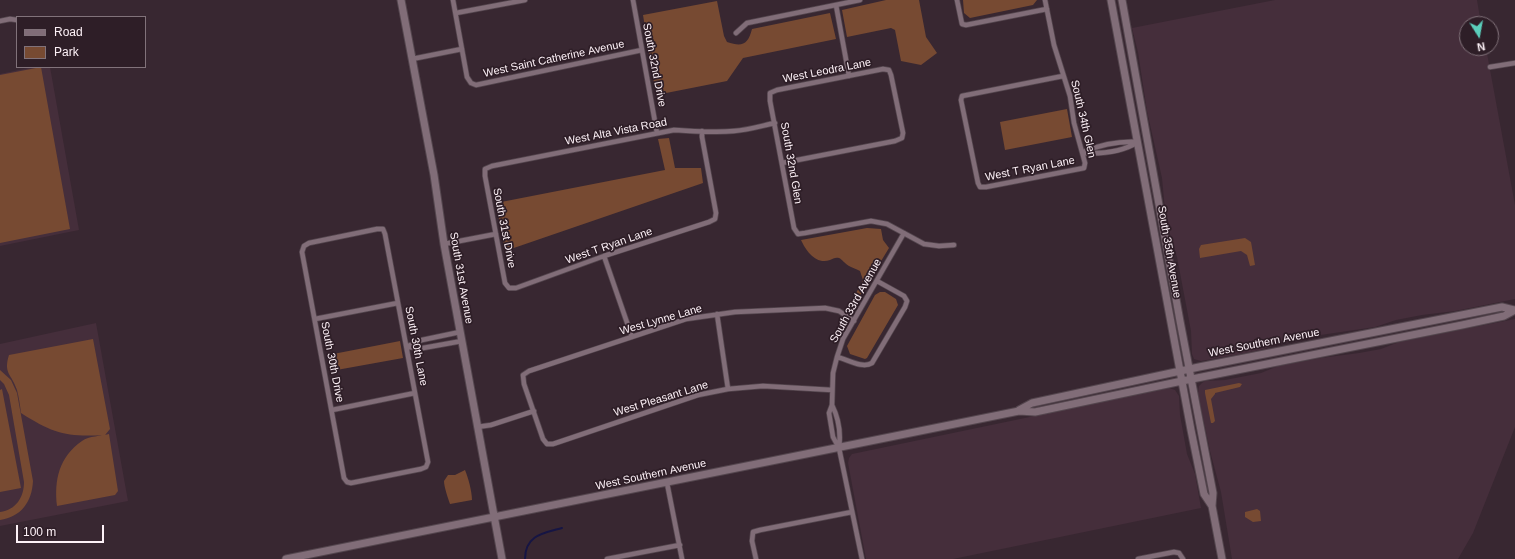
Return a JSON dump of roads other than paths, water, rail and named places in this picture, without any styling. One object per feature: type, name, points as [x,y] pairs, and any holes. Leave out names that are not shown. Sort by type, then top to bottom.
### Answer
[{"type":"main road","name":"South 31st Avenue","points":[[401,0],[434,175],[444,244],[502,559]]},
{"type":"main road","name":"South 35th Avenue","points":[[1111,0],[1204,494],[1212,506]]},
{"type":"main road","name":"South 35th Avenue","points":[[1122,0],[1213,493],[1212,506],[1222,559]]},
{"type":"main road","points":[[1149,205],[1159,203]]},
{"type":"main road","name":"West Southern Avenue","points":[[290,559],[301,558],[1019,411],[1035,412],[1462,325],[1504,316],[1515,310],[1502,307],[1180,371],[1032,403],[1019,411]]},
{"type":"street","points":[[412,60],[462,49],[453,0]]},
{"type":"street","points":[[456,13],[525,0]]},
{"type":"street","name":"South 32nd Drive","points":[[633,0],[658,133]]},
{"type":"street","points":[[736,33],[747,23],[860,0]]},
{"type":"street","points":[[957,0],[962,24],[966,25],[1047,9]]},
{"type":"street","name":"South 34th Glen","points":[[1045,0],[1055,50],[1070,96],[1074,124],[1083,153],[1084,168]]},
{"type":"street","points":[[836,5],[850,76]]},
{"type":"street","points":[[0,21],[16,20]]},
{"type":"street","name":"West Saint Catherine Avenue","points":[[462,49],[467,77],[471,83],[476,85],[642,50]]},
{"type":"street","points":[[1490,67],[1515,63]]},
{"type":"street","name":"West Leodra Lane","points":[[770,94],[777,90],[883,69],[889,70],[903,133],[902,138],[895,142],[782,163]]},
{"type":"street","name":"West T Ryan Lane","points":[[1063,76],[962,96],[961,100],[978,183],[980,187],[986,188],[1084,168]]},
{"type":"street","name":"South 32nd Glen","points":[[770,94],[770,101],[794,228],[798,234],[871,221],[888,224],[904,233]]},
{"type":"street","name":"West Alta Vista Road","points":[[485,169],[492,166],[674,130],[736,131],[775,123]]},
{"type":"street","name":"West T Ryan Lane","points":[[509,288],[516,288],[604,256],[709,222],[714,219],[716,213],[702,131]]},
{"type":"street","name":"West T Ryan Lane","points":[[1083,153],[1096,147],[1127,142],[1138,142]]},
{"type":"street","name":"West T Ryan Lane","points":[[1083,153],[1098,154],[1114,151],[1128,148],[1138,142]]},
{"type":"street","points":[[1113,144],[1114,151]]},
{"type":"street","name":"South 31st Drive","points":[[485,169],[485,176],[505,283],[509,288]]},
{"type":"street","name":"South 30th Drive","points":[[347,482],[344,478],[302,252],[304,246],[309,243],[377,228],[383,229]]},
{"type":"street","name":"South 30th Lane","points":[[347,482],[351,483],[421,469],[426,467],[428,462],[383,229]]},
{"type":"street","points":[[904,233],[924,244],[939,246],[954,245]]},
{"type":"street","name":"South 33rd Avenue","points":[[862,559],[839,448],[833,436],[830,413],[832,405],[833,373],[844,339],[904,233]]},
{"type":"street","points":[[444,244],[496,234]]},
{"type":"street","points":[[604,256],[632,336]]},
{"type":"street","points":[[837,357],[862,365],[868,365],[873,361],[904,307],[907,301],[904,296],[877,281]]},
{"type":"street","points":[[315,319],[398,302]]},
{"type":"street","name":"West Lynne Lane","points":[[534,411],[524,384],[523,375],[529,371],[632,336],[686,320],[717,314],[825,308],[839,311],[854,321]]},
{"type":"street","points":[[717,314],[728,389]]},
{"type":"street","points":[[407,347],[422,340],[460,332]]},
{"type":"street","points":[[432,338],[433,346]]},
{"type":"street","points":[[407,347],[423,348],[462,340]]},
{"type":"street","name":"West Pleasant Lane","points":[[534,411],[543,439],[547,444],[553,444],[698,395],[728,389],[763,386],[832,390]]},
{"type":"street","points":[[332,410],[415,393]]},
{"type":"street","name":"South 33rd Avenue","points":[[832,405],[836,414],[840,435],[839,448]]},
{"type":"street","points":[[477,427],[491,425],[534,411]]},
{"type":"street","points":[[667,483],[682,559]]},
{"type":"street","points":[[756,559],[752,541],[753,532],[852,512]]},
{"type":"street","points":[[607,559],[680,545]]},
{"type":"street","points":[[1138,559],[1174,552],[1179,553],[1183,559]]},
{"type":"waterway","points":[[525,559],[528,545],[532,540],[537,536],[562,528]]}]
